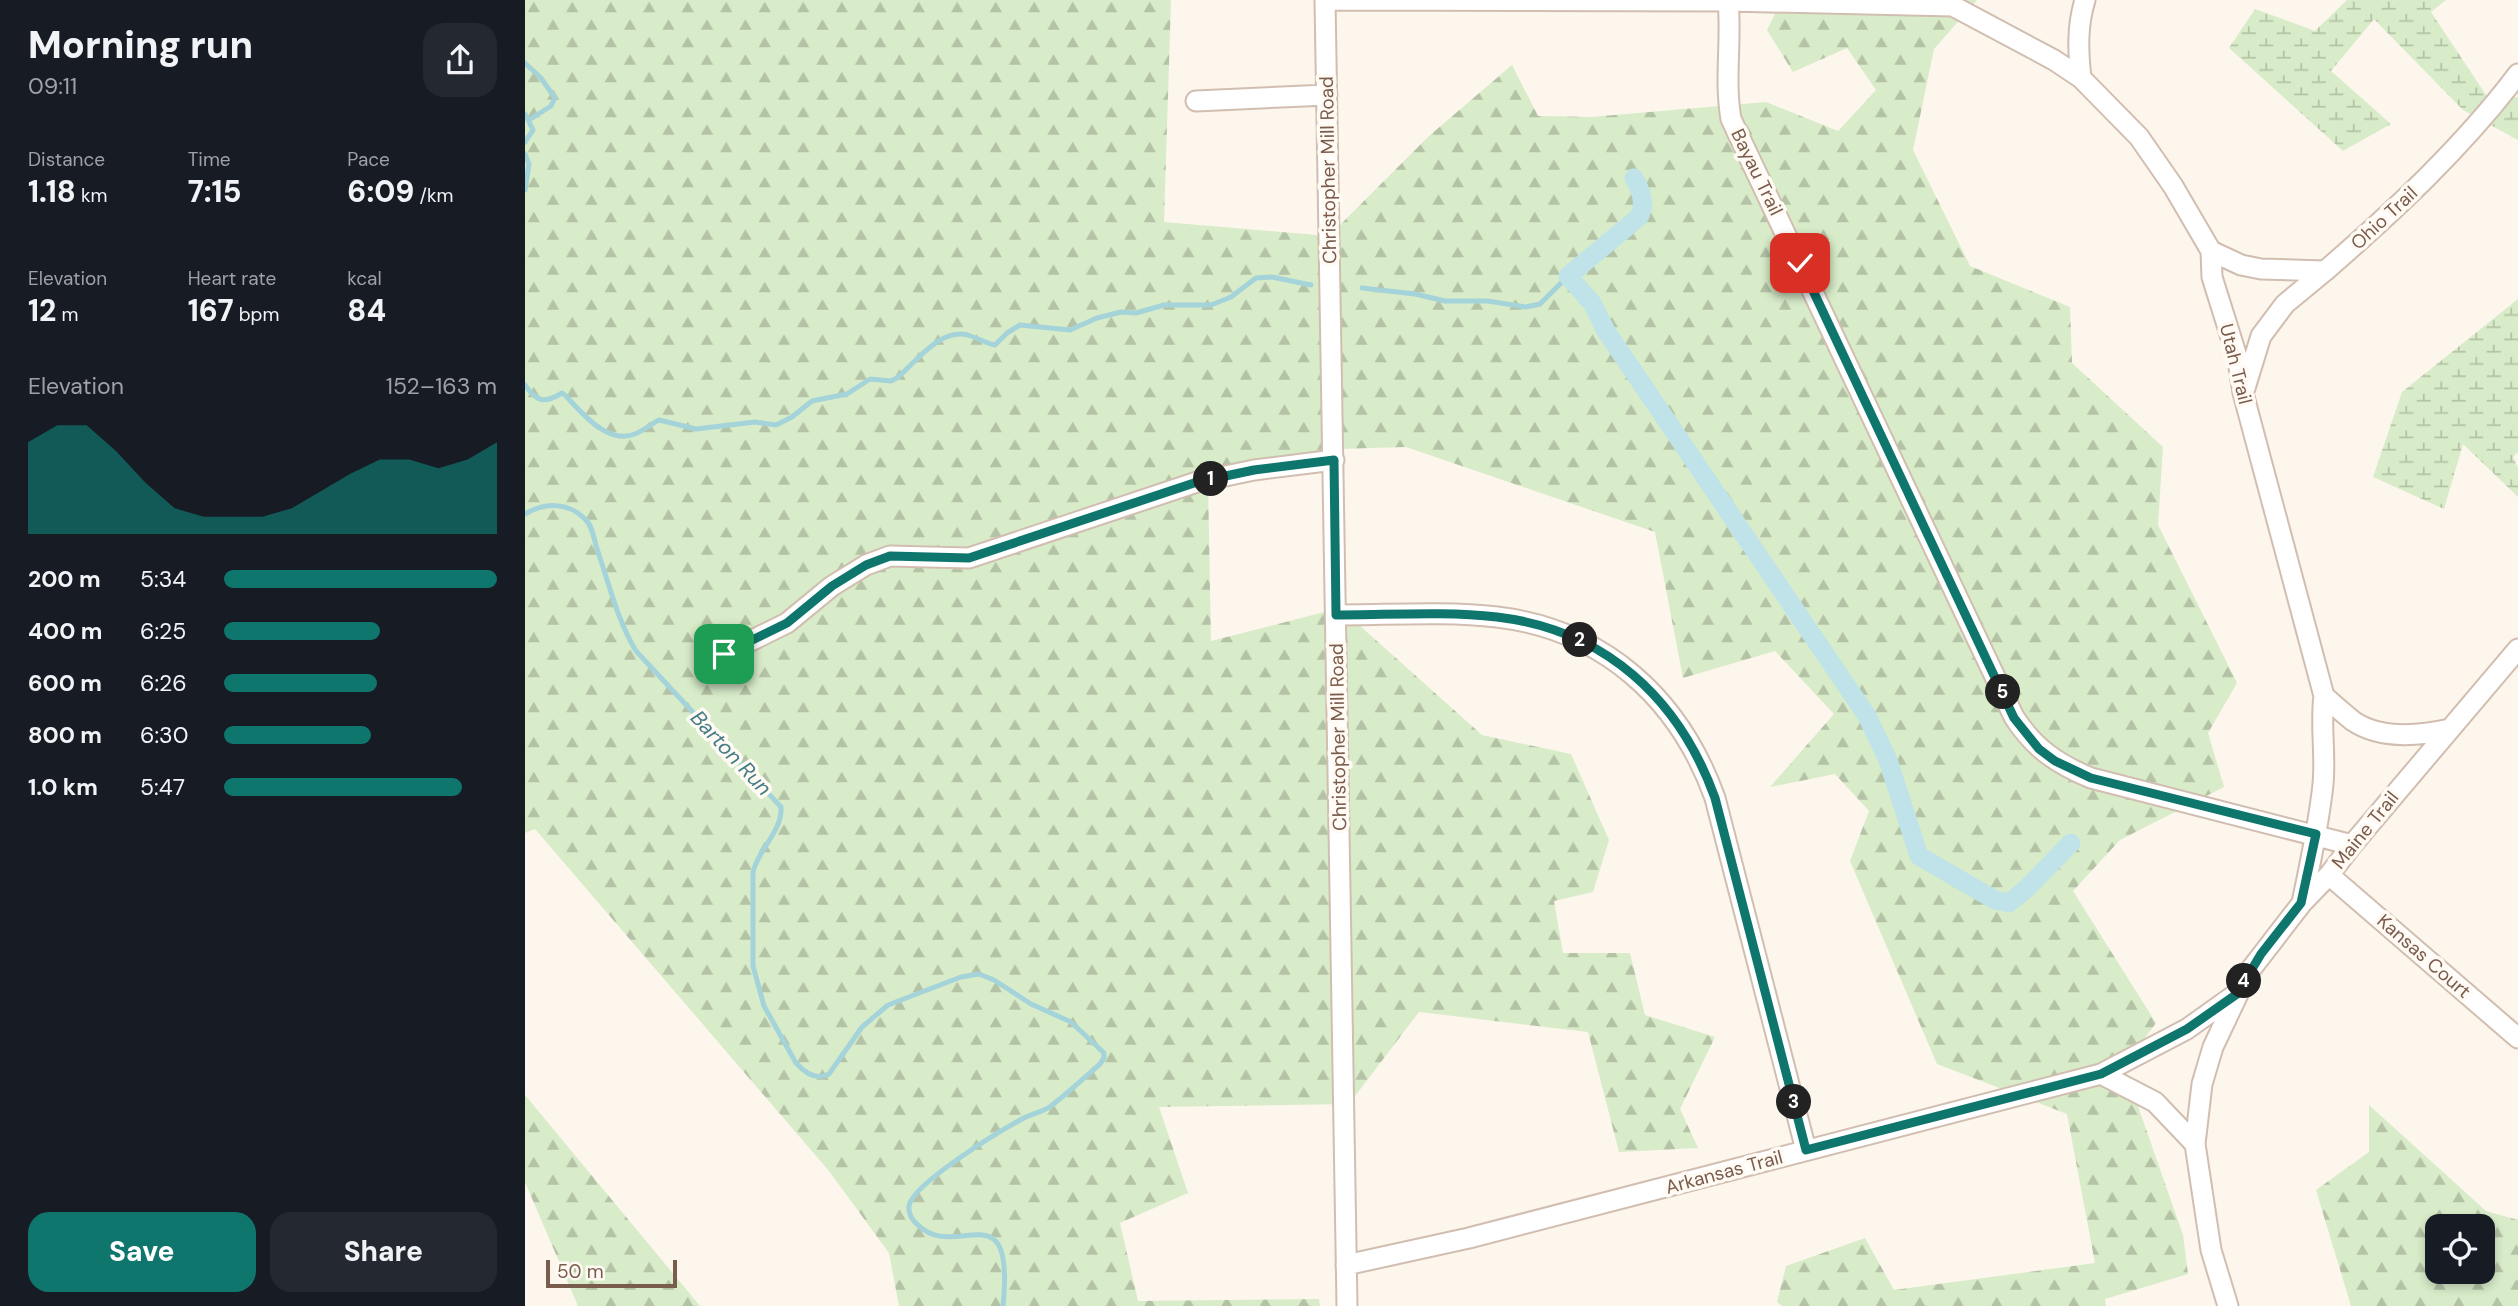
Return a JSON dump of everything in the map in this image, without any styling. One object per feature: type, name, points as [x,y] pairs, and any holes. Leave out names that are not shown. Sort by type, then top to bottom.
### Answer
[{"type":"street","name":"Utah Trail","points":[[1328,0],[1728,1],[1953,6],[1974,0]]},
{"type":"street","name":"Christopher Mill Road","points":[[1328,0],[1327,95],[1347,1306]]},
{"type":"street","points":[[2081,78],[2077,49],[2085,0]]},
{"type":"street","name":"Bayau Trail","points":[[1728,1],[1731,32],[1727,60],[1727,96],[1731,119],[2014,718],[2026,735],[2055,761],[2091,778],[2316,834]]},
{"type":"street","name":"Utah Trail","points":[[1953,6],[2054,60],[2081,78],[2139,137],[2211,251],[2212,277],[2238,360],[2243,393],[2324,696],[2321,718],[2324,746],[2323,783],[2316,834],[2301,903]]},
{"type":"street","name":"Ohio Trail","points":[[2243,393],[2261,336],[2285,304],[2403,201],[2456,146],[2518,74]]},
{"type":"street","points":[[1196,101],[1327,95]]},
{"type":"street","points":[[2211,251],[2241,265],[2262,269],[2325,271]]},
{"type":"street","points":[[724,654],[787,623],[832,586],[866,565],[890,556],[969,558],[1197,482],[1254,470],[1334,460]]},
{"type":"street","points":[[1336,615],[1480,616],[1527,622],[1585,642],[1626,669],[1658,697],[1690,742],[1715,798],[1806,1150]]},
{"type":"street","name":"Maine Trail","points":[[2228,1306],[2211,1250],[2195,1144],[2202,1084],[2214,1047],[2237,994],[2261,954],[2301,903],[2329,875],[2518,649]]},
{"type":"street","points":[[2324,696],[2355,722],[2378,732],[2400,735],[2428,734],[2450,729]]},
{"type":"street","points":[[2316,834],[2352,845]]},
{"type":"street","name":"Kansas Court","points":[[2329,875],[2518,1038]]},
{"type":"street","name":"Arkansas Trail","points":[[1346,1265],[1469,1238],[2101,1074],[2187,1029],[2237,994]]},
{"type":"street","points":[[2101,1074],[2155,1102],[2195,1144]]},
{"type":"green space","points":[[525,0],[1171,0],[1164,222],[1329,236],[1429,136],[1512,65],[1538,116],[1591,117],[1766,102],[1838,131],[1876,90],[1847,48],[1793,72],[1767,30],[1782,0],[1977,0],[1934,49],[1913,150],[1970,266],[2070,307],[2072,363],[2163,447],[2158,525],[2237,683],[2208,733],[2224,787],[2120,840],[2073,891],[2156,1023],[2124,1066],[2183,1235],[2188,1274],[2105,1299],[2106,1306],[1782,1306],[1777,1302],[1786,1266],[1865,1238],[1894,1290],[2095,1263],[2067,1114],[1937,1064],[1850,861],[1869,811],[1835,774],[1770,787],[1834,714],[1775,651],[1683,678],[1655,532],[1406,447],[1338,449],[1208,482],[1211,641],[1340,608],[1482,735],[1571,754],[1609,840],[1593,892],[1554,901],[1563,953],[1630,953],[1645,1015],[1715,1037],[1680,1109],[1698,1148],[1619,1152],[1588,1032],[1419,1012],[1349,1104],[1159,1107],[1188,1193],[1120,1223],[1138,1301],[1319,1299],[1320,1306],[899,1306],[889,1253],[829,1171],[535,829],[525,833]]},
{"type":"green space","points":[[2347,0],[2446,0],[2431,12],[2488,98],[2518,97],[2518,140],[2463,110],[2374,19],[2331,71],[2391,124],[2343,151],[2229,48],[2255,9],[2315,31]]},
{"type":"green space","points":[[2518,299],[2518,452],[2513,457],[2518,468],[2518,497],[2463,444],[2444,509],[2373,477],[2402,392]]},
{"type":"green space","points":[[525,1095],[700,1306],[578,1306],[525,1182]]},
{"type":"green space","points":[[2369,1105],[2486,1211],[2518,1220],[2518,1306],[2351,1306],[2316,1190],[2369,1152]]},
{"type":"waterway","points":[[525,63],[541,78],[555,98],[551,106],[529,120]]},
{"type":"waterway","name":"Barton Run","points":[[525,114],[533,130],[525,142]]},
{"type":"waterway","points":[[525,154],[529,164],[525,190]]},
{"type":"waterway","points":[[1634,178],[1642,198],[1639,217],[1568,276],[1592,303],[1606,331],[1867,716],[1888,760],[1919,856],[1995,900],[2009,903],[2071,843]]},
{"type":"waterway","points":[[1362,288],[1415,294],[1445,301],[1488,301],[1526,307],[1540,304],[1568,276]]},
{"type":"waterway","points":[[525,385],[541,400],[562,393],[595,425],[615,435],[635,434],[659,420],[696,429],[755,422],[776,425],[792,417],[812,401],[847,394],[870,379],[891,381],[897,378],[929,348],[948,336],[968,335],[995,345],[1020,325],[1070,330],[1097,318],[1121,312],[1136,313],[1164,305],[1211,305],[1231,297],[1256,278],[1272,277],[1311,285]]},
{"type":"waterway","name":"Barton Run","points":[[525,514],[540,507],[564,507],[578,513],[588,522],[618,614],[636,651],[781,807],[778,824],[753,872],[753,966],[764,1006],[799,1067],[815,1076],[829,1074],[862,1027],[888,1005],[961,977],[979,974],[994,980],[1031,1004],[1071,1022],[1104,1053],[1100,1064],[1057,1101],[1011,1125],[958,1159],[925,1185],[909,1206],[914,1221],[933,1234],[949,1237],[979,1235],[991,1238],[1000,1248],[1004,1270],[1003,1306]]},
{"type":"route","points":[[724,654],[787,623],[832,586],[866,565],[890,556],[969,558],[1197,482],[1254,470],[1334,460],[1336,615],[1480,616],[1527,622],[1585,642],[1606,655],[1658,697],[1676,719],[1703,766],[1721,817],[1806,1150],[2101,1074],[2187,1029],[2237,994],[2261,954],[2301,903],[2316,834],[2091,778],[2055,761],[2026,735],[2014,718],[1800,263]]}]
